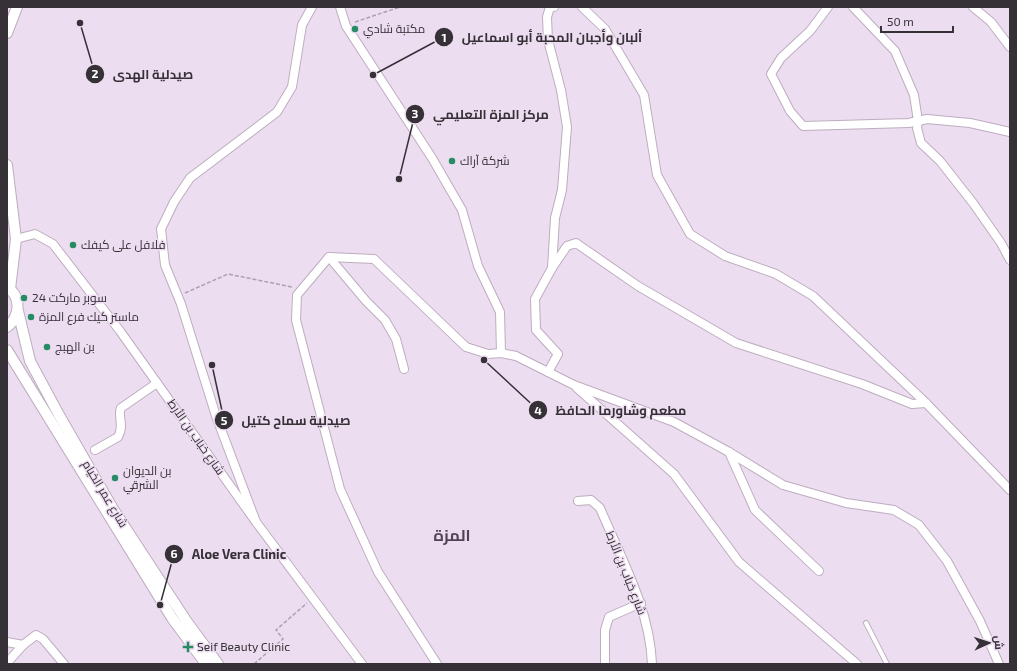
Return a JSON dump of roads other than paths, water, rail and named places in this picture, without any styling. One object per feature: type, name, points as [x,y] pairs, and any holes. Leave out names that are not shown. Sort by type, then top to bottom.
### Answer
[{"type":"street","points":[[7,33],[16,7]]},
{"type":"street","points":[[256,522],[216,416],[178,296],[164,265],[161,229],[174,202],[190,178],[277,112],[292,87],[302,25],[312,7]]},
{"type":"street","points":[[340,7],[346,26],[432,158],[462,210],[478,266],[500,312],[501,353]]},
{"type":"street","points":[[552,268],[555,218],[562,190],[567,127],[561,90],[548,40],[547,17],[550,7],[554,7]]},
{"type":"street","points":[[582,7],[605,29],[644,95],[657,175],[690,234],[725,256],[776,274],[813,296],[926,403],[1010,490]]},
{"type":"street","points":[[828,7],[810,31],[781,58],[771,74],[790,111],[803,126],[909,123],[927,119],[970,123],[1010,132]]},
{"type":"street","points":[[852,7],[895,51],[914,95],[918,122],[918,136],[921,143],[940,161],[969,197],[1001,243],[1010,260]]},
{"type":"street","points":[[973,7],[991,22],[1010,47]]},
{"type":"street","points":[[7,165],[16,239],[8,288]]},
{"type":"street","name":"شارع خباب بن الأرط","points":[[16,239],[35,234],[53,244],[120,331],[256,522],[362,664]]},
{"type":"street","points":[[548,372],[558,354],[536,330],[535,299],[552,268],[567,246],[576,244],[638,286],[736,343],[862,384],[912,404],[926,403]]},
{"type":"street","points":[[329,257],[374,258],[466,348],[488,354],[501,353],[516,356],[574,385],[674,422],[729,452],[783,485],[846,503],[894,510],[919,525],[947,561],[980,621],[999,664]]},
{"type":"street","points":[[329,257],[297,295],[296,320],[340,489],[378,572],[437,664]]},
{"type":"street","points":[[329,257],[366,301],[385,320],[396,339],[404,369]]},
{"type":"street","name":"شارع عمر الخيام","points":[[8,288],[15,295],[18,303],[18,311],[30,361],[59,415],[113,509],[187,622],[218,664]]},
{"type":"street","points":[[7,327],[16,318],[18,311]]},
{"type":"street","name":"شارع عمر الخيام","points":[[7,350],[172,618],[206,664]]},
{"type":"street","points":[[95,450],[118,437],[122,423],[119,412],[121,408],[157,383]]},
{"type":"street","points":[[574,385],[674,474],[739,562],[857,664]]},
{"type":"street","points":[[729,452],[755,510],[818,571]]},
{"type":"street","name":"شارع خباب بن الأرط","points":[[578,501],[591,500],[600,508],[641,603],[651,645],[652,664]]},
{"type":"street","points":[[605,664],[605,630],[609,617],[641,603]]},
{"type":"street","points":[[7,663],[23,645],[36,635],[43,639],[64,664]]},
{"type":"street","points":[[7,642],[23,645]]},
{"type":"lane","points":[[866,623],[886,664]]},
{"type":"place","name":"صيدلية الهدى","points":[[80,23]]},
{"type":"place","name":"مكتبة شادي","points":[[355,29]]},
{"type":"place","name":"ألبان وأجبان المحبة أبو اسماعيل","points":[[373,75]]},
{"type":"place","name":"شركة آراك","points":[[452,161]]},
{"type":"place","name":"مركز المزة التعليمي","points":[[399,179]]},
{"type":"place","name":"فلافل على كيفك","points":[[73,245]]},
{"type":"place","name":"سوبر ماركت 24","points":[[24,298]]},
{"type":"place","name":"ماستر كيك فرع المزة","points":[[31,317]]},
{"type":"place","name":"بن الهبج","points":[[47,347]]},
{"type":"place","name":"مطعم وشاورما الحافظ","points":[[484,360]]},
{"type":"place","name":"صيدلية سماح كتيل","points":[[212,365]]},
{"type":"place","name":"بن الديوان الشرقي","points":[[115,478]]},
{"type":"place","name":"Aloe Vera Clinic","points":[[160,605]]},
{"type":"place","name":"Seif Beauty Clinic","points":[[188,647]]},
{"type":"district","name":"المزة","points":[[452,535]]}]
